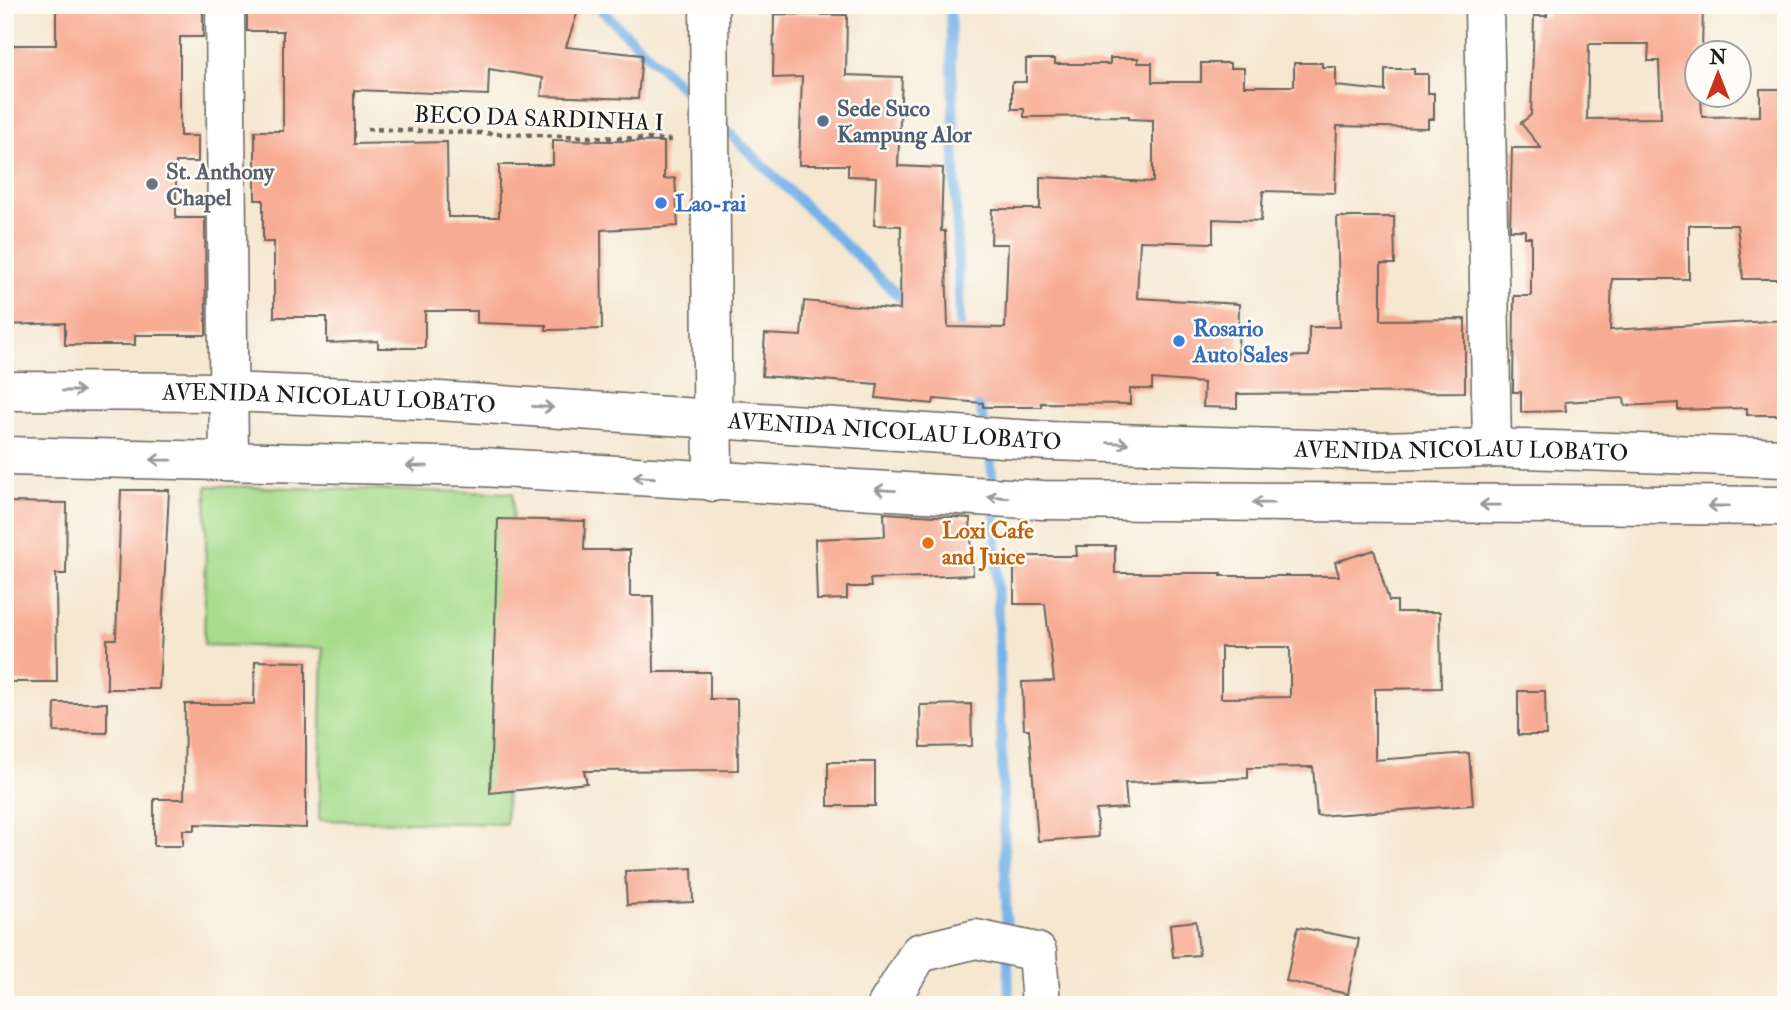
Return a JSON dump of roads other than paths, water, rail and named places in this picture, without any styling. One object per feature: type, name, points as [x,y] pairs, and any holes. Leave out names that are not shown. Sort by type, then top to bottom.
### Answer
[{"type":"main road","points":[[225,5],[229,461]]},
{"type":"main road","points":[[709,5],[713,482]]},
{"type":"main road","points":[[1484,5],[1492,448]]},
{"type":"main road","name":"AVENIDA NICOLAU LOBATO","points":[[5,391],[230,392],[712,417],[1050,441],[1378,451],[1492,448],[1786,458]]},
{"type":"main road","points":[[5,456],[482,467],[1042,500],[1786,506]]},
{"type":"main road","points":[[887,1005],[919,953],[976,939],[1037,952],[1041,1005]]},
{"type":"waterway","points":[[596,5],[699,104]]},
{"type":"waterway","points":[[950,5],[960,325],[964,339]]},
{"type":"waterway","points":[[722,126],[908,305]]},
{"type":"waterway","points":[[976,392],[985,428]]},
{"type":"waterway","points":[[989,446],[994,490]]},
{"type":"waterway","points":[[995,505],[1007,938]]},
{"type":"waterway","points":[[1008,953],[1009,1005]]},
{"type":"place","name":"Sede Suco Kampung Alor","points":[[823,121]]},
{"type":"place","name":"St. Anthony Chapel","points":[[152,184]]},
{"type":"place","name":"Lao-rai","points":[[661,203]]},
{"type":"place","name":"Rosario Auto Sales","points":[[1179,341]]},
{"type":"place","name":"Loxi Cafe and Juice","points":[[928,543]]}]
